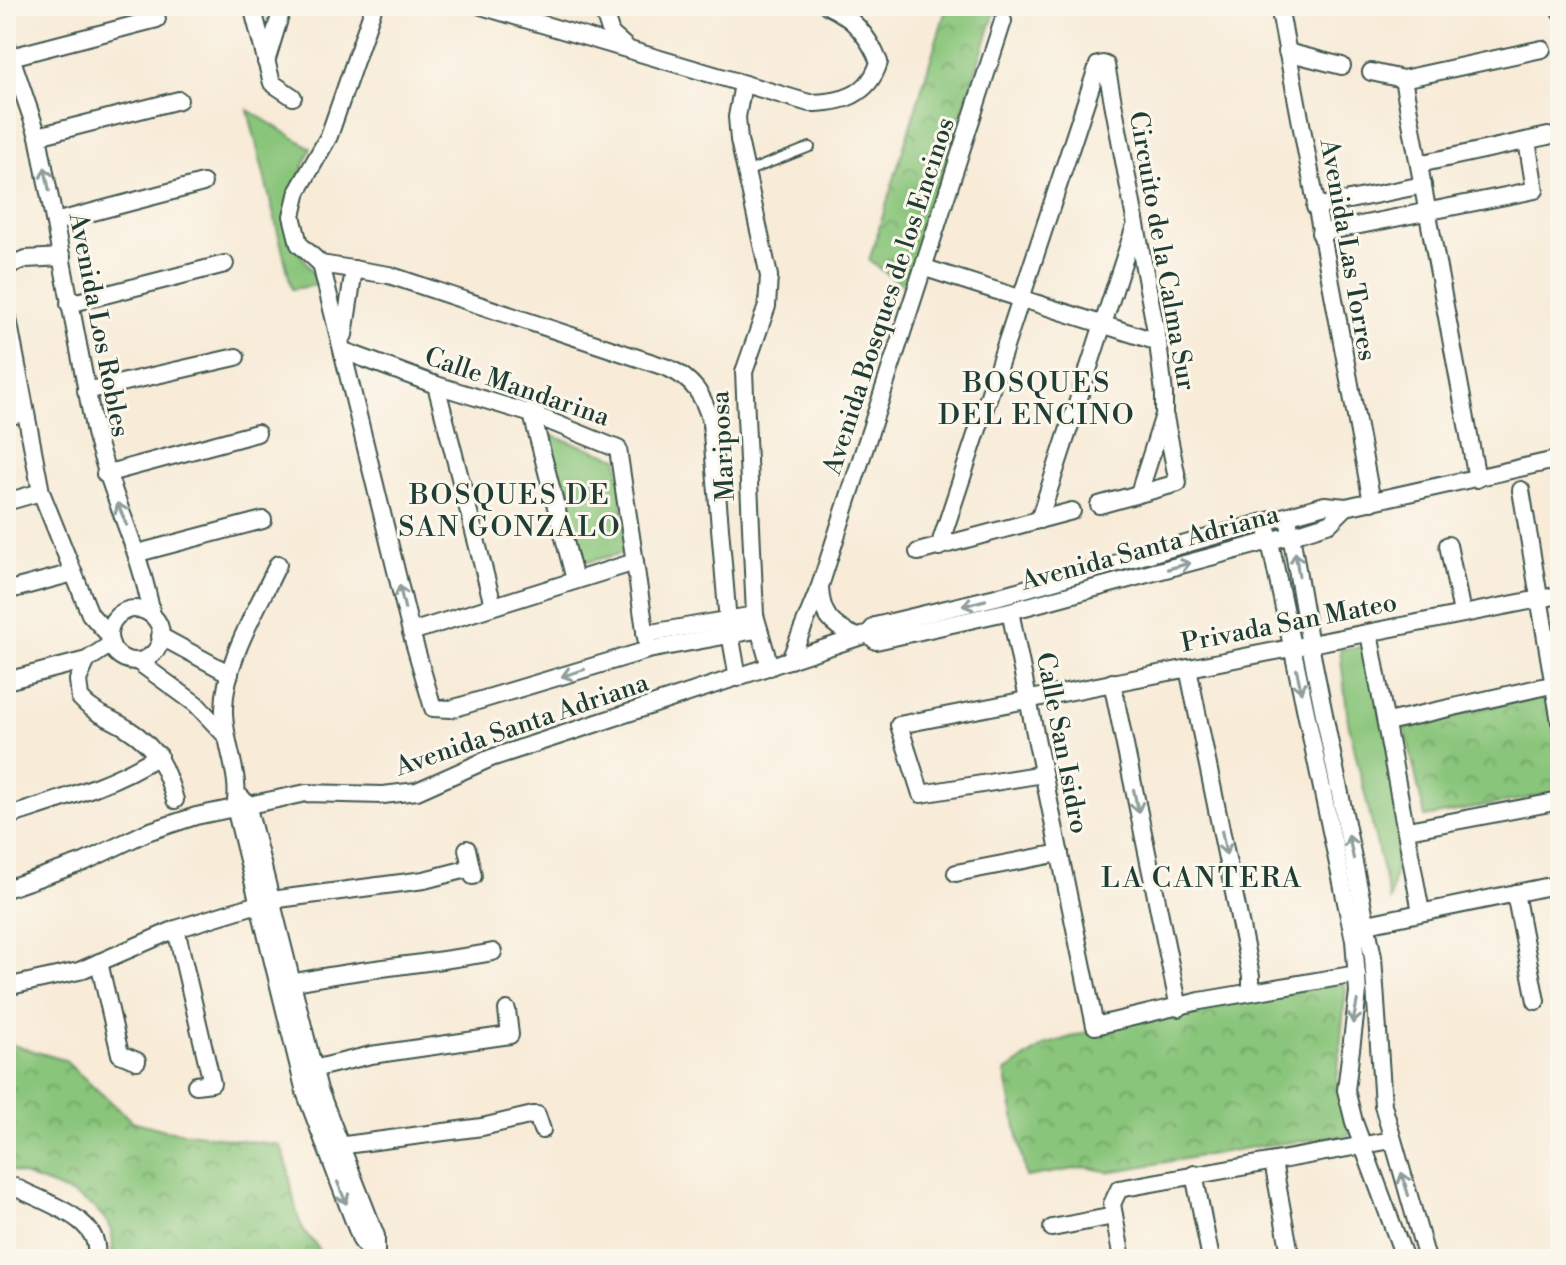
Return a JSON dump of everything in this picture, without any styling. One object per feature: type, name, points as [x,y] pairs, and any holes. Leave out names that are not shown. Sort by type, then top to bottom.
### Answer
[{"type":"street","points":[[252,6],[272,83],[293,97]]},
{"type":"street","points":[[265,62],[283,6]]},
{"type":"street","points":[[374,6],[329,136],[298,191],[292,216],[299,244],[321,264],[428,700],[433,708],[451,709],[646,642],[756,622]]},
{"type":"street","points":[[481,6],[809,103],[850,98],[874,80],[879,62],[872,45],[852,21],[828,6]]},
{"type":"street","points":[[602,6],[611,34],[632,51]]},
{"type":"street","name":"Avenida Las Torres","points":[[1279,6],[1372,502]]},
{"type":"street","points":[[9,49],[157,19]]},
{"type":"street","name":"Avenida Bosques de los Encinos","points":[[790,660],[820,586],[1003,21]]},
{"type":"street","name":"Avenida Los Robles","points":[[9,49],[38,136],[86,391],[105,474],[138,553],[152,615]]},
{"type":"street","points":[[1371,72],[1403,79],[1542,49]]},
{"type":"street","points":[[1287,52],[1342,66]]},
{"type":"street","name":"Circuito de la Calma Sur","points":[[1018,298],[1098,65],[1106,65],[1158,342],[1164,415],[1139,493]]},
{"type":"street","points":[[1403,79],[1477,479]]},
{"type":"street","name":"Mariposa","points":[[743,84],[737,117],[769,276],[767,306],[744,372],[756,622],[770,667]]},
{"type":"street","points":[[38,136],[179,100]]},
{"type":"street","points":[[1419,164],[1548,136]]},
{"type":"street","points":[[1320,233],[1535,190],[1527,141]]},
{"type":"street","points":[[55,222],[203,183]]},
{"type":"street","points":[[1315,207],[1423,185]]},
{"type":"street","points":[[1039,520],[1135,226]]},
{"type":"street","points":[[6,266],[26,259],[62,257]]},
{"type":"street","points":[[69,304],[225,264]]},
{"type":"street","points":[[321,264],[389,275],[668,368],[696,386],[706,403],[711,422],[729,628],[738,678]]},
{"type":"street","points":[[925,268],[1158,342]]},
{"type":"street","points":[[343,348],[354,269]]},
{"type":"street","points":[[939,547],[1018,298]]},
{"type":"street","points":[[6,308],[8,332],[41,492],[90,614],[124,658],[137,661],[196,704],[225,735]]},
{"type":"street","name":"Calle Mandarina","points":[[343,348],[436,385],[532,414],[618,449],[646,642]]},
{"type":"street","points":[[86,391],[236,357]]},
{"type":"street","points":[[436,385],[493,605]]},
{"type":"street","points":[[6,417],[24,413]]},
{"type":"street","points":[[532,414],[575,580]]},
{"type":"street","points":[[1099,505],[1178,483],[1164,415]]},
{"type":"street","points":[[105,474],[257,433]]},
{"type":"street","name":"Avenida Santa Adriana","points":[[6,889],[84,862],[159,827],[240,802],[306,793],[383,795],[417,791],[491,758],[770,667],[862,635],[875,626],[1325,505],[1346,507],[1372,502],[1560,459]]},
{"type":"street","points":[[1521,490],[1557,684],[1560,722]]},
{"type":"street","points":[[6,502],[41,492]]},
{"type":"street","name":"Avenida Santa Adriana","points":[[862,635],[876,641],[1010,611],[1292,535],[1330,523],[1346,507]]},
{"type":"street","points":[[918,552],[1072,511]]},
{"type":"street","points":[[1288,517],[1361,934],[1357,1010],[1351,1031],[1346,1090],[1363,1146],[1405,1259]]},
{"type":"street","points":[[138,553],[263,520]]},
{"type":"street","points":[[1266,523],[1292,648],[1361,934],[1375,973],[1379,1084],[1427,1259]]},
{"type":"street","points":[[1448,545],[1462,613]]},
{"type":"street","points":[[411,632],[635,562]]},
{"type":"street","points":[[278,564],[230,674],[224,701],[225,735],[306,1070],[361,1240],[376,1259]]},
{"type":"street","points":[[6,591],[73,573]]},
{"type":"street","points":[[820,586],[827,618],[832,625],[862,635]]},
{"type":"street","name":"Privada San Mateo","points":[[1043,774],[921,794],[899,728],[901,723],[1560,595]]},
{"type":"street","points":[[137,661],[154,653],[160,636],[152,615],[136,609],[120,613],[114,619],[110,640],[87,660],[78,680],[80,698],[98,714],[129,729],[159,755],[175,800]]},
{"type":"street","name":"Calle San Isidro","points":[[1010,611],[1095,1026],[1179,1008]]},
{"type":"street","points":[[1369,633],[1421,912]]},
{"type":"street","points":[[160,636],[230,674]]},
{"type":"street","points":[[6,681],[87,660]]},
{"type":"street","points":[[1188,668],[1251,976],[1251,991]]},
{"type":"street","points":[[1112,682],[1179,1008],[1251,991],[1357,974]]},
{"type":"street","points":[[1387,722],[1557,684]]},
{"type":"street","points":[[6,817],[73,796],[141,767],[159,755]]},
{"type":"street","points":[[1408,830],[1560,801]]},
{"type":"street","points":[[6,987],[58,977],[176,929],[264,901],[472,872],[467,849]]},
{"type":"street","points":[[956,873],[1060,853]]},
{"type":"street","points":[[1361,934],[1421,912],[1560,884]]},
{"type":"street","points":[[1515,893],[1536,1001]]},
{"type":"street","points":[[176,929],[212,1083],[196,1085]]},
{"type":"street","points":[[285,985],[494,954]]},
{"type":"street","points":[[99,962],[120,1054],[137,1061]]},
{"type":"street","points":[[306,1070],[371,1055],[510,1035],[507,1010]]},
{"type":"street","points":[[332,1147],[482,1127],[533,1115],[537,1115],[542,1130]]},
{"type":"street","points":[[1122,1259],[1114,1216],[1114,1196],[1119,1189],[1392,1140]]},
{"type":"street","points":[[1273,1162],[1291,1259]]},
{"type":"street","points":[[1194,1174],[1211,1259]]},
{"type":"street","points":[[6,1182],[87,1226],[96,1242],[95,1259]]},
{"type":"street","points":[[1052,1228],[1114,1216]]},
{"type":"lane","points":[[746,172],[810,147]]},
{"type":"green space","points":[[947,6],[997,6],[905,286],[869,261]]},
{"type":"green space","points":[[248,110],[311,148],[292,197],[289,223],[295,246],[318,285],[292,289]]},
{"type":"green space","points":[[547,434],[618,458],[627,552],[575,565]]},
{"type":"green space","points":[[1373,646],[1403,823],[1390,902],[1348,721],[1340,649]]},
{"type":"green space","points":[[1552,695],[1560,739],[1560,792],[1425,817],[1404,724]]},
{"type":"green space","points":[[1342,983],[1346,987],[1337,1080],[1351,1135],[1259,1146],[1109,1172],[1086,1167],[1026,1177],[1005,1072],[1045,1045],[1100,1028]]},
{"type":"green space","points":[[6,1043],[64,1060],[132,1121],[165,1130],[280,1145],[298,1217],[324,1259],[110,1259],[113,1240],[108,1223],[97,1210],[63,1190],[8,1169]]},
{"type":"district","name":"BOSQUES DEL ENCINO","points":[[1037,399]]},
{"type":"district","name":"BOSQUES DE SAN GONZALO","points":[[510,511]]},
{"type":"district","name":"LA CANTERA","points":[[1202,878]]}]
